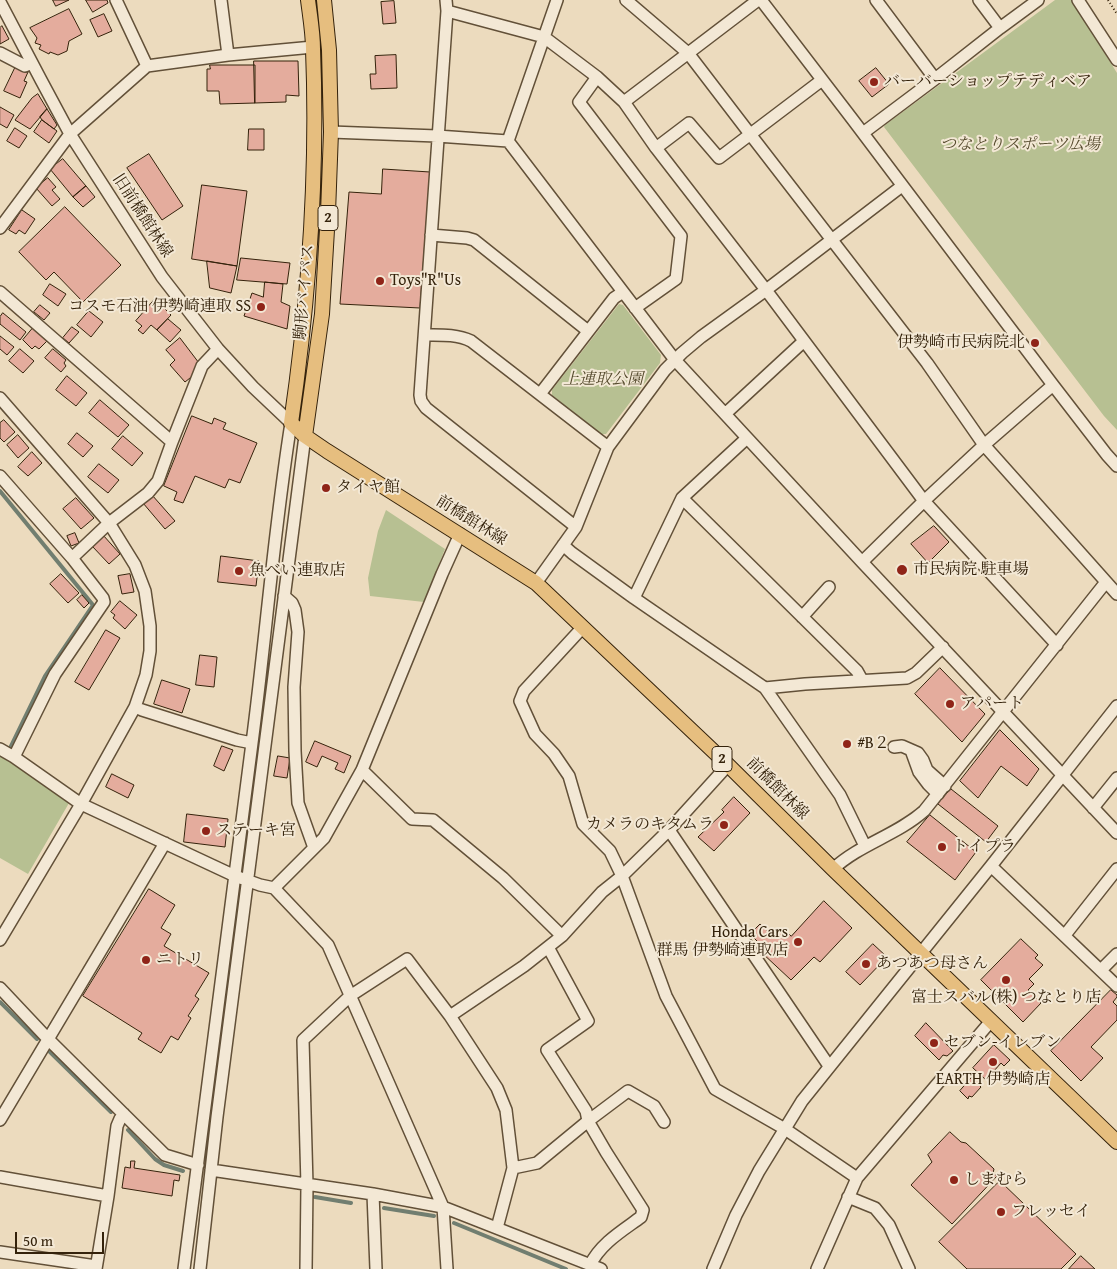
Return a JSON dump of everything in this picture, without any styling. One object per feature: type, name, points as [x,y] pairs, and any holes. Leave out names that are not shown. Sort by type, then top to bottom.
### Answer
[{"type":"main road","name":"駒形バイパス","points":[[290,422],[302,335],[310,244],[314,166],[314,47],[308,0]]},
{"type":"main road","name":"駒形バイパス","points":[[306,436],[324,289],[328,212],[331,132],[329,50],[324,0]]},
{"type":"main road","name":"前橋館林線","points":[[290,422],[327,451],[536,583],[728,765],[833,869],[1117,1142]]},
{"type":"street","points":[[116,0],[147,66]]},
{"type":"street","points":[[221,0],[228,55]]},
{"type":"street","points":[[508,142],[557,0]]},
{"type":"street","points":[[626,0],[688,53],[927,363],[984,445],[1117,594]]},
{"type":"street","points":[[624,102],[760,0],[1106,455],[1117,466]]},
{"type":"street","points":[[876,0],[935,78]]},
{"type":"street","points":[[979,0],[1000,28]]},
{"type":"street","points":[[863,133],[1038,0]]},
{"type":"street","points":[[1078,0],[1117,60]]},
{"type":"street","name":"旧前橋館林線","points":[[0,2],[70,134],[162,277],[218,348],[253,387],[290,422]]},
{"type":"street","points":[[576,527],[426,408],[421,401],[447,5],[544,37],[597,77],[624,102],[656,148],[766,290],[924,501],[1057,645]]},
{"type":"street","points":[[0,228],[70,134],[147,66],[228,55],[314,47]]},
{"type":"street","points":[[0,53],[25,66],[32,63]]},
{"type":"street","points":[[597,77],[579,102],[681,236],[676,279],[635,308]]},
{"type":"street","points":[[656,148],[689,122],[720,158],[822,80]]},
{"type":"street","points":[[331,132],[437,136],[508,142],[675,360],[1117,833]]},
{"type":"street","points":[[536,583],[576,527],[608,446],[665,370],[701,337],[902,186]]},
{"type":"street","points":[[431,235],[474,240],[588,331]]},
{"type":"street","points":[[0,292],[172,442]]},
{"type":"street","points":[[540,394],[614,298],[622,292]]},
{"type":"street","points":[[425,335],[457,336],[471,341],[608,446]]},
{"type":"street","points":[[725,414],[804,341]]},
{"type":"street","points":[[72,558],[109,523],[148,493],[158,481],[202,366],[218,348]]},
{"type":"street","points":[[862,562],[984,445],[1053,385]]},
{"type":"street","points":[[0,398],[109,523],[135,565],[145,592],[150,626],[150,651],[146,675],[135,707],[81,804],[0,940]]},
{"type":"street","points":[[184,1269],[259,692],[267,601],[290,422]]},
{"type":"street","points":[[200,1269],[284,596],[306,436]]},
{"type":"street","points":[[634,598],[682,498],[747,438]]},
{"type":"street","points":[[0,476],[72,558],[103,598],[104,602],[56,674],[14,756]]},
{"type":"street","points":[[682,498],[857,671],[862,680]]},
{"type":"street","points":[[274,888],[324,838],[362,770],[460,534]]},
{"type":"street","points":[[563,545],[634,598],[766,688],[840,795],[865,846]]},
{"type":"street","points":[[833,869],[865,846],[914,820],[924,811],[1106,582]]},
{"type":"street","points":[[802,617],[829,587]]},
{"type":"street","points":[[284,596],[292,603],[295,610],[298,632],[294,696],[298,804],[314,848]]},
{"type":"street","points":[[583,627],[524,691],[520,701],[534,734],[554,754],[569,776],[583,824],[610,851],[622,876],[666,996],[715,1089],[785,1129],[856,1178]]},
{"type":"street","points":[[766,688],[907,678],[912,676],[942,647]]},
{"type":"street","points":[[713,1269],[736,1215],[759,1171],[802,1101],[992,866],[1117,706]]},
{"type":"street","points":[[135,707],[252,743]]},
{"type":"street","points":[[894,747],[902,746],[911,750],[919,772],[928,784],[942,790]]},
{"type":"street","points":[[0,749],[14,756],[81,804],[235,876],[274,888],[328,945],[443,1207],[447,1269]]},
{"type":"street","points":[[450,1016],[524,966],[562,936],[602,892],[622,876],[669,830],[728,765]]},
{"type":"street","points":[[362,770],[412,819],[433,820],[503,878],[562,936]]},
{"type":"street","points":[[1093,808],[1117,778]]},
{"type":"street","points":[[669,830],[830,1066]]},
{"type":"street","points":[[0,1120],[165,843]]},
{"type":"street","points":[[992,866],[1117,986]]},
{"type":"street","points":[[1065,935],[1117,869]]},
{"type":"street","points":[[548,947],[588,1021],[547,1050],[586,1111],[588,1120],[606,1152],[642,1210],[641,1217],[608,1242],[594,1258],[596,1267]]},
{"type":"street","points":[[1101,970],[1117,954]]},
{"type":"street","points":[[306,1269],[307,1185],[303,1040],[350,996],[407,959],[450,1016],[496,1088],[506,1110],[513,1168],[497,1228]]},
{"type":"street","points":[[0,988],[48,1039],[165,1155],[198,1165]]},
{"type":"street","points":[[817,1269],[856,1178],[992,1021]]},
{"type":"street","points":[[513,1168],[537,1163],[588,1120],[628,1091],[654,1106],[664,1122]]},
{"type":"street","points":[[0,1252],[96,1268],[117,1126],[124,1114]]},
{"type":"street","points":[[212,1170],[373,1194],[443,1207],[596,1267]]},
{"type":"street","points":[[0,1177],[108,1196]]},
{"type":"street","points":[[373,1194],[376,1269]]},
{"type":"street","points":[[848,1197],[874,1208],[884,1219],[889,1225],[909,1269]]},
{"type":"path","points":[[1108,0],[1117,14]]},
{"type":"green space","name":"つなとりスポーツ広場","points":[[1055,0],[1072,0],[1117,73],[1117,430],[1104,416],[884,127]]},
{"type":"green space","name":"上連取公園","points":[[619,304],[623,305],[661,355],[660,363],[606,434],[601,434],[552,395],[552,390]]},
{"type":"green space","points":[[386,510],[445,549],[424,602],[370,596],[368,578],[378,531]]},
{"type":"green space","points":[[0,755],[69,803],[28,874],[0,858]]},
{"type":"building","points":[[53,0],[69,0],[56,6]]},
{"type":"building","points":[[86,0],[107,0],[108,3],[93,12]]},
{"type":"building","points":[[394,1],[396,23],[383,24],[381,2]]},
{"type":"building","points":[[69,9],[82,34],[69,41],[67,51],[58,55],[50,52],[49,54],[39,49],[41,45],[35,43],[37,38],[30,28]]},
{"type":"building","points":[[104,14],[112,31],[98,37],[90,20]]},
{"type":"building","points":[[2,26],[9,39],[0,44],[0,28]]},
{"type":"building","points":[[396,55],[397,88],[371,89],[370,74],[376,74],[375,56]]},
{"type":"building","points":[[254,61],[298,61],[299,96],[286,95],[286,102],[255,103]]},
{"type":"building","points":[[210,65],[255,65],[255,103],[220,104],[219,91],[207,91],[207,69],[210,69]]},
{"type":"building","points":[[16,66],[28,72],[24,81],[27,82],[20,98],[4,91]]},
{"type":"building","name":"バーバーショップテディベア","points":[[876,68],[889,84],[872,97],[859,81]]},
{"type":"building","points":[[38,94],[47,109],[30,129],[15,120],[32,98]]},
{"type":"building","points":[[0,107],[14,115],[7,128],[0,124]]},
{"type":"building","points":[[47,109],[57,125],[54,129],[40,117]]},
{"type":"building","points":[[42,120],[57,131],[49,143],[34,132]]},
{"type":"building","points":[[15,128],[27,136],[19,148],[7,141]]},
{"type":"building","points":[[249,129],[264,129],[264,150],[248,150]]},
{"type":"building","points":[[149,154],[183,206],[162,220],[127,168]]},
{"type":"building","points":[[63,159],[86,186],[73,197],[50,169]]},
{"type":"building","points":[[383,169],[430,172],[420,308],[340,304],[349,192],[381,194]]},
{"type":"building","points":[[48,178],[56,187],[52,190],[60,199],[52,206],[36,188]]},
{"type":"building","points":[[202,185],[247,191],[237,266],[192,259]]},
{"type":"building","points":[[86,186],[95,197],[83,207],[73,197]]},
{"type":"building","points":[[65,207],[121,265],[83,302],[54,272],[46,280],[19,252]]},
{"type":"building","points":[[22,210],[35,219],[25,234],[19,230],[16,234],[9,230]]},
{"type":"building","points":[[241,258],[290,263],[287,284],[237,280]]},
{"type":"building","points":[[207,261],[237,266],[231,293],[210,288]]},
{"type":"building","points":[[265,282],[283,284],[281,302],[290,306],[287,329],[244,316],[252,293],[263,297]]},
{"type":"building","points":[[50,284],[66,294],[58,306],[43,295]]},
{"type":"building","points":[[156,298],[171,315],[157,330],[151,325],[143,334],[138,330],[142,326],[136,321]]},
{"type":"building","points":[[40,305],[50,313],[44,320],[34,312]]},
{"type":"building","points":[[89,311],[103,322],[91,337],[77,325]]},
{"type":"building","points":[[3,313],[26,332],[20,340],[0,324],[0,317]]},
{"type":"building","points":[[168,319],[181,330],[170,342],[157,330]]},
{"type":"building","points":[[72,327],[79,332],[69,343],[63,338]]},
{"type":"building","points":[[33,328],[47,341],[39,349],[35,346],[32,349],[23,340]]},
{"type":"building","points":[[0,336],[14,347],[7,355],[0,349]]},
{"type":"building","points":[[180,338],[199,363],[195,374],[185,382],[170,365],[175,360],[166,350]]},
{"type":"building","points":[[20,349],[34,361],[23,373],[9,361]]},
{"type":"building","points":[[53,349],[66,360],[64,363],[66,366],[61,372],[45,358]]},
{"type":"building","points":[[67,376],[87,393],[76,406],[56,390]]},
{"type":"building","points":[[100,400],[129,425],[118,437],[89,413]]},
{"type":"building","points":[[192,416],[212,424],[214,418],[226,423],[223,429],[257,443],[240,483],[229,479],[225,488],[195,476],[183,503],[174,500],[177,492],[164,486]]},
{"type":"building","points":[[4,420],[15,432],[4,442],[0,438],[0,423]]},
{"type":"building","points":[[77,433],[93,446],[83,457],[68,444]]},
{"type":"building","points":[[18,435],[29,448],[18,458],[7,445]]},
{"type":"building","points":[[123,436],[143,453],[132,466],[112,449]]},
{"type":"building","points":[[32,452],[42,463],[28,476],[18,467]]},
{"type":"building","points":[[99,464],[119,480],[108,493],[88,477]]},
{"type":"building","points":[[152,495],[175,521],[165,529],[143,503]]},
{"type":"building","points":[[76,498],[94,518],[81,529],[63,509]]},
{"type":"building","points":[[934,526],[949,542],[928,563],[911,544]]},
{"type":"building","points":[[75,533],[79,543],[71,546],[67,536]]},
{"type":"building","points":[[103,535],[120,554],[109,564],[92,546]]},
{"type":"building","name":"魚べい連取店","points":[[221,556],[259,561],[256,586],[218,582]]},
{"type":"building","points":[[61,574],[79,593],[68,603],[50,584]]},
{"type":"building","points":[[130,574],[134,592],[122,594],[118,576]]},
{"type":"building","points":[[82,595],[89,603],[84,608],[77,600]]},
{"type":"building","points":[[120,601],[137,615],[125,629],[113,618],[115,615],[111,612]]},
{"type":"building","points":[[106,630],[120,638],[89,690],[75,682]]},
{"type":"building","points":[[200,655],[217,657],[214,687],[196,685]]},
{"type":"building","name":"アパート","points":[[940,668],[985,714],[962,742],[915,694]]},
{"type":"building","points":[[162,680],[190,689],[182,713],[154,704]]},
{"type":"building","name":"アパート","points":[[1000,730],[1039,769],[1027,786],[1001,766],[978,798],[960,781]]},
{"type":"building","points":[[315,741],[351,756],[344,773],[335,769],[338,763],[322,756],[317,767],[306,762]]},
{"type":"building","points":[[222,746],[233,750],[224,771],[214,766]]},
{"type":"building","points":[[278,756],[290,758],[287,778],[274,776]]},
{"type":"building","points":[[112,774],[134,785],[128,798],[106,787]]},
{"type":"building","points":[[951,789],[998,826],[986,842],[938,804]]},
{"type":"building","name":"カメラのキタムラ","points":[[734,797],[750,813],[714,851],[698,837],[724,812],[722,810]]},
{"type":"building","name":"ステーキ宮","points":[[187,814],[228,819],[225,847],[184,842]]},
{"type":"building","name":"トイプラ","points":[[930,815],[976,852],[955,880],[907,842]]},
{"type":"building","name":"ニトリ","points":[[149,889],[175,905],[161,928],[171,934],[164,946],[209,973],[195,996],[199,999],[188,1016],[191,1018],[178,1040],[171,1036],[161,1053],[138,1039],[142,1033],[83,996]]},
{"type":"building","name":"Honda Cars 群馬 伊勢崎連取店","points":[[824,901],[852,928],[820,962],[814,957],[791,980],[761,952],[763,947],[750,934],[760,924],[774,937],[783,928],[791,936]]},
{"type":"building","name":"富士スバル(株) つなとり店","points":[[1021,939],[1038,955],[1035,958],[1043,965],[1029,979],[1034,984],[1028,990],[1041,1003],[1023,1022],[981,980]]},
{"type":"building","name":"あつあつ母さん","points":[[873,944],[887,957],[860,985],[846,972]]},
{"type":"building","points":[[1111,990],[1117,995],[1113,1002],[1117,1006],[1117,1020],[1091,1047],[1103,1058],[1081,1081],[1051,1051]]},
{"type":"building","name":"セブン-イレブン","points":[[926,1023],[953,1051],[947,1056],[943,1055],[939,1060],[915,1036]]},
{"type":"building","name":"EARTH 伊勢崎店","points":[[994,1045],[1010,1060],[1004,1066],[1001,1063],[986,1080],[973,1068]]},
{"type":"building","points":[[974,1075],[982,1083],[981,1087],[972,1097],[969,1096],[968,1099],[960,1091]]},
{"type":"building","name":"しまむら","points":[[950,1132],[961,1142],[966,1143],[994,1169],[993,1173],[997,1176],[952,1224],[911,1185],[932,1162],[928,1155]]},
{"type":"building","points":[[131,1161],[135,1161],[134,1168],[180,1175],[179,1181],[174,1180],[172,1196],[122,1188],[125,1167],[130,1168]]},
{"type":"building","name":"フレッセイ","points":[[1000,1181],[1076,1254],[1061,1269],[967,1269],[939,1242]]},
{"type":"building","points":[[1081,1256],[1095,1269],[1069,1269]]},
{"type":"waterway","points":[[0,491],[93,605],[45,676],[11,746]]},
{"type":"waterway","points":[[0,1002],[37,1039]]},
{"type":"waterway","points":[[50,1052],[111,1112]]},
{"type":"waterway","points":[[128,1130],[155,1159],[164,1165],[183,1171]]},
{"type":"waterway","points":[[315,1197],[351,1203]]},
{"type":"waterway","points":[[384,1208],[434,1216]]},
{"type":"waterway","points":[[454,1223],[566,1269]]},
{"type":"place","name":"バーバーショップテディベア","points":[[874,82]]},
{"type":"place","name":"Toys\"R\"Us","points":[[380,281]]},
{"type":"place","name":"コスモ石油 伊勢崎連取 SS","points":[[261,307]]},
{"type":"place","name":"伊勢崎市民病院北","points":[[1035,343]]},
{"type":"place","name":"タイヤ館","points":[[326,488]]},
{"type":"place","name":"市民病院 駐車場","points":[[902,570]]},
{"type":"place","name":"魚べい連取店","points":[[239,571]]},
{"type":"place","name":"アパート","points":[[950,704]]},
{"type":"place","name":"#B２","points":[[847,744]]},
{"type":"place","name":"カメラのキタムラ","points":[[724,825]]},
{"type":"place","name":"ステーキ宮","points":[[206,831]]},
{"type":"place","name":"トイプラ","points":[[942,847]]},
{"type":"place","name":"Honda Cars 群馬 伊勢崎連取店","points":[[798,942]]},
{"type":"place","name":"ニトリ","points":[[146,960]]},
{"type":"place","name":"あつあつ母さん","points":[[866,964]]},
{"type":"place","name":"富士スバル(株) つなとり店","points":[[1006,980]]},
{"type":"place","name":"セブン-イレブン","points":[[934,1043]]},
{"type":"place","name":"EARTH 伊勢崎店","points":[[993,1062]]},
{"type":"place","name":"しまむら","points":[[954,1180]]},
{"type":"place","name":"フレッセイ","points":[[1001,1212]]}]
